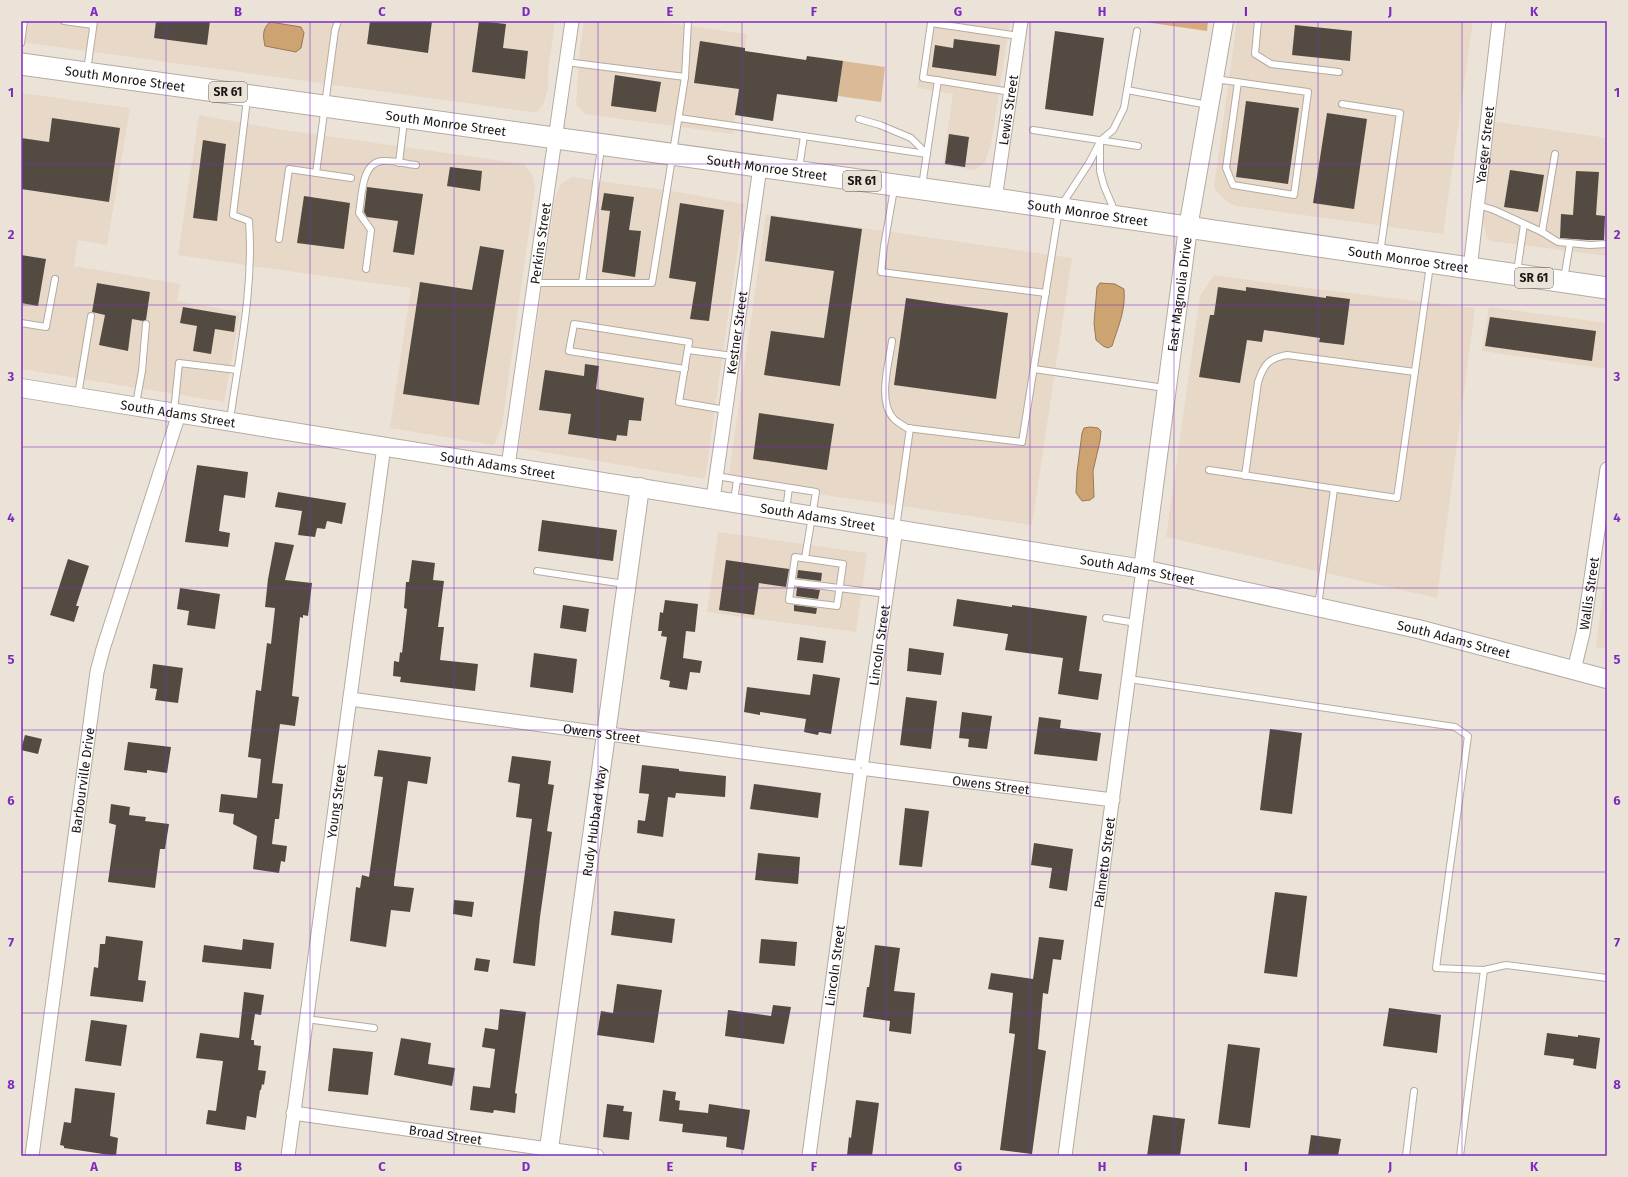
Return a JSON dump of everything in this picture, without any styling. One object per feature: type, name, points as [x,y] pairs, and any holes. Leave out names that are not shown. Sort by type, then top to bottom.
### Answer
[{"type":"main road","name":"East Magnolia Drive","points":[[1143,569],[1188,228],[1224,21]]},
{"type":"main road","name":"South Monroe Street","points":[[21,64],[995,199],[1607,288]]},
{"type":"main road","name":"South Adams Street","points":[[21,388],[1143,569],[1418,629],[1607,679]]},
{"type":"main road","name":"Rudy Hubbard Way","points":[[549,1152],[640,487]]},
{"type":"street","name":"Perkins Street","points":[[508,466],[572,21]]},
{"type":"street","name":"Lewis Street","points":[[995,199],[1021,21]]},
{"type":"street","name":"Yaeger Street","points":[[1470,269],[1498,21]]},
{"type":"street","name":"Kestner Street","points":[[713,499],[760,167]]},
{"type":"street","name":"Barbourville Drive","points":[[32,1156],[97,672],[176,414]]},
{"type":"street","name":"Young Street","points":[[288,1156],[384,446]]},
{"type":"street","name":"Wallis Street","points":[[1574,670],[1584,633],[1605,501],[1607,470]]},
{"type":"street","name":"Lincoln Street","points":[[810,1156],[861,768],[896,529]]},
{"type":"street","name":"Palmetto Street","points":[[1065,1156],[1143,569]]},
{"type":"street","name":"Owens Street","points":[[350,699],[861,768],[1113,800]]},
{"type":"street","name":"Broad Street","points":[[294,1113],[549,1152],[597,1156]]},
{"type":"lane","points":[[21,43],[24,21]]},
{"type":"lane","points":[[64,21],[94,23],[86,73]]},
{"type":"lane","points":[[316,173],[335,30],[338,21]]},
{"type":"lane","points":[[534,283],[652,282],[685,77],[688,21]]},
{"type":"lane","points":[[1258,21],[1255,54],[1271,64],[1339,72]]},
{"type":"lane","points":[[1011,92],[923,78],[931,22],[1019,36]]},
{"type":"lane","points":[[892,341],[886,383],[887,408],[894,420],[910,428],[1022,442],[1059,209],[1090,163],[1100,140],[1113,130],[1124,108],[1137,31]]},
{"type":"lane","points":[[566,62],[685,77]]},
{"type":"lane","points":[[1214,79],[1238,82],[1308,92],[1294,195],[1233,184],[1226,168],[1238,82]]},
{"type":"lane","points":[[921,189],[938,80]]},
{"type":"lane","points":[[1127,90],[1209,105]]},
{"type":"lane","points":[[229,422],[247,300],[251,249],[249,222],[233,215],[247,95]]},
{"type":"lane","points":[[1342,104],[1400,113],[1379,256]]},
{"type":"lane","points":[[399,163],[405,117]]},
{"type":"lane","points":[[679,118],[927,154]]},
{"type":"lane","points":[[859,119],[880,125],[911,138],[927,154]]},
{"type":"lane","points":[[1033,130],[1138,146]]},
{"type":"lane","points":[[799,172],[804,136]]},
{"type":"lane","points":[[1100,140],[1100,171],[1104,186],[1118,218]]},
{"type":"lane","points":[[582,283],[602,144]]},
{"type":"lane","points":[[1542,232],[1555,154]]},
{"type":"lane","points":[[366,269],[371,230],[359,213],[365,173],[373,164],[382,161],[416,165]]},
{"type":"lane","points":[[279,239],[290,169],[351,178]]},
{"type":"lane","points":[[895,185],[881,272],[1046,293]]},
{"type":"lane","points":[[1478,205],[1494,210],[1542,232],[1558,242],[1590,245],[1607,244]]},
{"type":"lane","points":[[1516,275],[1524,224]]},
{"type":"lane","points":[[1564,282],[1570,243]]},
{"type":"lane","points":[[1209,470],[1397,498],[1430,263]]},
{"type":"lane","points":[[21,323],[46,327],[54,279]]},
{"type":"lane","points":[[77,398],[91,316]]},
{"type":"lane","points":[[136,407],[142,372],[146,324]]},
{"type":"lane","points":[[685,369],[569,351],[574,324],[689,342],[685,369],[679,402],[726,410]]},
{"type":"lane","points":[[688,350],[733,356]]},
{"type":"lane","points":[[1246,476],[1258,382],[1262,369],[1277,357],[1287,355],[1415,372]]},
{"type":"lane","points":[[176,414],[179,363],[237,370]]},
{"type":"lane","points":[[1034,369],[1167,388]]},
{"type":"lane","points":[[896,529],[910,428]]},
{"type":"lane","points":[[716,476],[816,492],[805,558]]},
{"type":"lane","points":[[734,502],[738,480]]},
{"type":"lane","points":[[786,511],[789,488]]},
{"type":"lane","points":[[1318,606],[1334,488]]},
{"type":"lane","points":[[795,557],[805,558],[843,564],[837,606],[789,600],[795,557]]},
{"type":"lane","points":[[537,571],[626,584]]},
{"type":"lane","points":[[792,582],[886,594]]},
{"type":"lane","points":[[1106,618],[1136,623]]},
{"type":"lane","points":[[1129,679],[1455,727],[1468,736],[1436,968],[1484,970],[1506,965],[1607,978]]},
{"type":"lane","points":[[1460,1156],[1484,970]]},
{"type":"lane","points":[[306,1019],[374,1028]]},
{"type":"lane","points":[[1406,1156],[1414,1091]]},
{"type":"shaded area","points":[[21,21],[555,21],[548,71],[548,89],[543,105],[537,112],[532,112],[21,42]]},
{"type":"shaded area","points":[[584,21],[654,21],[747,34],[733,134],[585,114],[576,104],[580,48]]},
{"type":"shaded area","points":[[928,21],[1010,21],[991,144],[985,162],[975,170],[943,165],[953,94],[917,88]]},
{"type":"shaded area","points":[[1138,21],[1208,21],[1207,31]]},
{"type":"shaded area","points":[[1237,21],[1473,21],[1443,234],[1236,206],[1229,203],[1219,194],[1214,187]]},
{"type":"shaded area","points":[[270,22],[301,27],[304,33],[301,48],[296,52],[265,46],[264,33]]},
{"type":"shaded area","points":[[843,61],[885,67],[881,102],[838,96]]},
{"type":"shaded area","points":[[21,93],[130,108],[107,245],[78,240],[74,266],[180,284],[177,301],[240,312],[224,402],[21,369]]},
{"type":"shaded area","points":[[199,115],[277,129],[524,164],[532,175],[535,188],[502,425],[494,445],[390,428],[411,288],[178,255]]},
{"type":"shaded area","points":[[1491,121],[1607,138],[1607,256],[1490,241],[1486,235],[1482,217]]},
{"type":"shaded area","points":[[572,177],[678,192],[744,204],[705,479],[519,448],[555,198],[561,184]]},
{"type":"shaded area","points":[[766,214],[1072,258],[1032,525],[728,481]]},
{"type":"shaded area","points":[[1214,275],[1475,308],[1437,598],[1166,537],[1200,296]]},
{"type":"shaded area","points":[[1100,283],[1115,284],[1124,289],[1124,304],[1121,318],[1112,346],[1108,348],[1096,340],[1094,323],[1097,287]]},
{"type":"shaded area","points":[[1489,307],[1606,323],[1607,369],[1482,351]]},
{"type":"shaded area","points":[[1084,428],[1098,428],[1101,431],[1093,471],[1094,497],[1090,500],[1082,501],[1076,493],[1077,472],[1082,433]]},
{"type":"shaded area","points":[[718,532],[867,553],[856,632],[707,612]]},
{"type":"shaded area","points":[[1607,562],[1607,649],[1596,647]]},
{"type":"building","points":[[156,21],[210,21],[207,45],[154,38]]},
{"type":"building","points":[[370,21],[432,21],[428,53],[367,44]]},
{"type":"building","points":[[479,21],[506,24],[503,48],[528,51],[525,79],[472,72]]},
{"type":"building","points":[[1295,25],[1352,31],[1350,61],[1292,55]]},
{"type":"building","points":[[1055,31],[1104,38],[1093,116],[1045,109]]},
{"type":"building","points":[[954,39],[1000,45],[996,76],[932,67],[935,45],[953,48]]},
{"type":"building","points":[[700,41],[745,48],[745,51],[806,60],[807,56],[843,61],[837,102],[777,94],[773,121],[735,115],[739,89],[694,83]]},
{"type":"building","points":[[615,75],[661,82],[656,112],[611,106]]},
{"type":"building","points":[[1246,101],[1299,108],[1288,184],[1236,177]]},
{"type":"building","points":[[1327,113],[1367,119],[1354,209],[1313,203]]},
{"type":"building","points":[[52,118],[120,128],[109,202],[21,189],[21,138],[49,142]]},
{"type":"building","points":[[949,134],[969,137],[965,167],[945,164]]},
{"type":"building","points":[[203,140],[226,144],[217,221],[193,218]]},
{"type":"building","points":[[450,167],[482,171],[480,191],[447,186]]},
{"type":"building","points":[[1510,170],[1544,175],[1538,212],[1504,207]]},
{"type":"building","points":[[1576,171],[1599,172],[1596,215],[1605,216],[1604,240],[1560,238],[1561,214],[1573,215]]},
{"type":"building","points":[[367,187],[423,194],[414,255],[393,252],[398,221],[367,217],[364,212]]},
{"type":"building","points":[[604,193],[634,197],[629,230],[641,231],[635,277],[602,272],[610,211],[601,210]]},
{"type":"building","points":[[304,196],[350,203],[344,249],[297,243]]},
{"type":"building","points":[[680,203],[724,210],[709,321],[690,319],[696,282],[669,278]]},
{"type":"building","points":[[771,216],[862,229],[840,386],[764,375],[771,331],[824,338],[834,271],[765,261]]},
{"type":"building","points":[[480,246],[504,250],[479,405],[403,394],[420,282],[472,290]]},
{"type":"building","points":[[21,255],[46,259],[38,306],[21,303]]},
{"type":"building","points":[[97,283],[150,292],[146,320],[143,321],[132,319],[128,351],[99,345],[105,315],[92,312]]},
{"type":"building","points":[[1218,287],[1246,291],[1246,287],[1326,298],[1326,296],[1350,299],[1344,345],[1319,342],[1320,338],[1264,330],[1262,342],[1247,340],[1240,383],[1199,377],[1210,315],[1214,315]]},
{"type":"building","points":[[906,298],[1008,313],[996,399],[894,385]]},
{"type":"building","points":[[183,307],[236,316],[234,332],[215,329],[211,354],[193,351],[197,326],[180,323]]},
{"type":"building","points":[[1490,317],[1596,331],[1592,361],[1485,346]]},
{"type":"building","points":[[585,364],[599,366],[596,389],[644,398],[641,421],[629,420],[627,436],[617,435],[616,441],[568,434],[571,414],[539,410],[545,370],[584,376]]},
{"type":"building","points":[[759,413],[834,424],[827,470],[753,459]]},
{"type":"building","points":[[197,465],[248,472],[245,498],[224,495],[219,531],[230,533],[228,547],[185,542]]},
{"type":"building","points":[[278,492],[346,503],[342,524],[327,521],[325,529],[317,528],[315,537],[298,535],[302,511],[275,507]]},
{"type":"building","points":[[542,520],[617,530],[613,561],[538,551]]},
{"type":"building","points":[[275,542],[294,545],[285,580],[312,583],[308,616],[303,615],[303,618],[300,617],[292,696],[299,697],[295,726],[280,724],[272,783],[283,784],[279,819],[275,819],[272,844],[287,846],[285,862],[281,861],[279,873],[253,869],[257,836],[233,824],[234,814],[219,812],[221,794],[257,798],[261,759],[248,757],[256,690],[261,691],[267,643],[271,644],[275,608],[265,607],[268,579]]},
{"type":"building","points":[[68,559],[89,566],[76,606],[79,606],[74,622],[50,615]]},
{"type":"building","points":[[412,560],[435,563],[433,580],[444,581],[438,627],[444,627],[440,660],[478,664],[475,691],[400,682],[401,677],[393,676],[394,661],[399,662],[400,652],[402,653],[407,609],[404,608],[406,582],[409,582]]},
{"type":"building","points":[[726,560],[789,569],[786,587],[759,583],[754,615],[719,610]]},
{"type":"building","points":[[798,570],[822,573],[821,581],[797,578]]},
{"type":"building","points":[[795,587],[820,590],[818,599],[796,596],[797,588]]},
{"type":"building","points":[[180,588],[220,594],[215,629],[187,625],[189,611],[177,609]]},
{"type":"building","points":[[957,599],[1087,616],[1079,671],[1102,674],[1098,700],[1058,694],[1063,658],[1005,650],[1008,634],[953,626]]},
{"type":"building","points":[[665,600],[698,604],[695,632],[686,631],[683,658],[702,661],[700,673],[690,672],[687,690],[669,687],[670,681],[660,679],[667,637],[661,636],[662,631],[658,631],[660,612],[663,613]]},
{"type":"building","points":[[563,605],[589,609],[586,632],[560,628]]},
{"type":"building","points":[[794,605],[817,608],[816,614],[794,611]]},
{"type":"building","points":[[800,637],[826,641],[823,663],[797,660]]},
{"type":"building","points":[[909,648],[944,653],[941,675],[907,671]]},
{"type":"building","points":[[534,653],[577,659],[573,693],[530,687]]},
{"type":"building","points":[[153,664],[183,668],[178,703],[155,700],[157,689],[150,688]]},
{"type":"building","points":[[813,674],[840,678],[831,734],[819,732],[818,735],[804,732],[806,719],[760,712],[760,715],[744,712],[747,687],[810,695]]},
{"type":"building","points":[[906,697],[937,701],[931,749],[900,745]]},
{"type":"building","points":[[962,712],[992,716],[987,749],[968,747],[969,739],[959,738]]},
{"type":"building","points":[[1039,717],[1061,720],[1060,728],[1101,733],[1097,761],[1034,754]]},
{"type":"building","points":[[1270,729],[1302,733],[1292,814],[1260,810]]},
{"type":"building","points":[[25,735],[42,739],[38,754],[21,750]]},
{"type":"building","points":[[128,742],[171,747],[167,773],[147,770],[147,773],[124,770]]},
{"type":"building","points":[[378,750],[431,757],[427,784],[408,781],[394,886],[414,888],[410,912],[391,910],[386,947],[350,941],[356,887],[360,888],[362,875],[369,877],[383,777],[374,776]]},
{"type":"building","points":[[512,756],[551,761],[548,784],[554,785],[547,831],[552,832],[540,917],[535,966],[513,963],[532,819],[516,817],[520,784],[508,782]]},
{"type":"building","points":[[642,765],[726,776],[725,797],[676,793],[675,798],[668,797],[663,837],[637,833],[638,820],[645,821],[649,794],[639,793]]},
{"type":"building","points":[[754,784],[821,793],[818,818],[750,809]]},
{"type":"building","points":[[111,804],[130,807],[129,815],[146,817],[145,821],[169,824],[165,849],[160,849],[155,888],[108,882],[116,825],[109,823]]},
{"type":"building","points":[[905,808],[929,811],[922,867],[899,865]]},
{"type":"building","points":[[1034,843],[1073,849],[1067,891],[1049,888],[1052,868],[1031,865]]},
{"type":"building","points":[[758,853],[800,857],[798,884],[755,880]]},
{"type":"building","points":[[1275,892],[1307,896],[1297,977],[1264,973]]},
{"type":"building","points":[[454,900],[474,902],[472,917],[453,914]]},
{"type":"building","points":[[614,911],[675,919],[672,943],[611,935]]},
{"type":"building","points":[[106,936],[143,941],[138,980],[146,981],[143,1002],[90,996],[94,967],[98,968],[100,944],[105,944]]},
{"type":"building","points":[[1039,937],[1064,940],[1061,960],[1053,959],[1048,994],[1043,993],[1038,1049],[1046,1051],[1032,1154],[1000,1150],[1015,1034],[1009,1033],[1013,993],[988,989],[991,973],[1033,979]]},
{"type":"building","points":[[243,939],[274,943],[271,969],[202,962],[204,945],[242,950]]},
{"type":"building","points":[[761,939],[797,942],[795,966],[759,963]]},
{"type":"building","points":[[875,945],[900,948],[894,991],[915,993],[911,1034],[889,1031],[890,1021],[863,1017]]},
{"type":"building","points":[[476,958],[490,960],[488,972],[474,970]]},
{"type":"building","points":[[617,984],[662,990],[654,1043],[597,1035],[601,1011],[613,1013]]},
{"type":"building","points":[[244,992],[264,995],[261,1015],[255,1014],[251,1040],[254,1040],[254,1045],[261,1046],[258,1070],[266,1071],[264,1085],[262,1084],[260,1090],[256,1118],[247,1116],[245,1130],[206,1124],[208,1110],[216,1111],[223,1061],[196,1058],[200,1033],[239,1038]]},
{"type":"building","points":[[773,1005],[791,1007],[784,1044],[725,1036],[728,1010],[771,1016]]},
{"type":"building","points":[[1389,1008],[1441,1015],[1437,1053],[1383,1046]]},
{"type":"building","points":[[500,1009],[526,1012],[515,1093],[517,1094],[515,1113],[494,1110],[493,1113],[470,1110],[473,1086],[490,1088],[495,1049],[482,1047],[485,1028],[498,1030]]},
{"type":"building","points":[[91,1020],[127,1025],[121,1066],[85,1061]]},
{"type":"building","points":[[1547,1033],[1600,1038],[1596,1069],[1573,1065],[1574,1059],[1544,1055]]},
{"type":"building","points":[[401,1038],[431,1043],[428,1064],[455,1068],[452,1086],[394,1075]]},
{"type":"building","points":[[1228,1044],[1260,1048],[1250,1128],[1218,1124]]},
{"type":"building","points":[[333,1048],[373,1052],[368,1095],[328,1091]]},
{"type":"building","points":[[75,1088],[115,1093],[110,1136],[118,1138],[116,1156],[64,1148],[64,1146],[60,1145],[64,1122],[71,1123]]},
{"type":"building","points":[[663,1090],[676,1092],[675,1100],[680,1101],[679,1110],[708,1113],[709,1104],[750,1110],[744,1150],[726,1147],[727,1137],[682,1132],[683,1124],[659,1121]]},
{"type":"building","points":[[856,1100],[879,1103],[872,1156],[847,1156]]},
{"type":"building","points":[[607,1104],[624,1106],[623,1111],[632,1112],[629,1140],[603,1137]]},
{"type":"building","points":[[1153,1115],[1185,1119],[1180,1156],[1147,1156]]},
{"type":"building","points":[[1311,1135],[1341,1139],[1338,1156],[1308,1156]]}]
